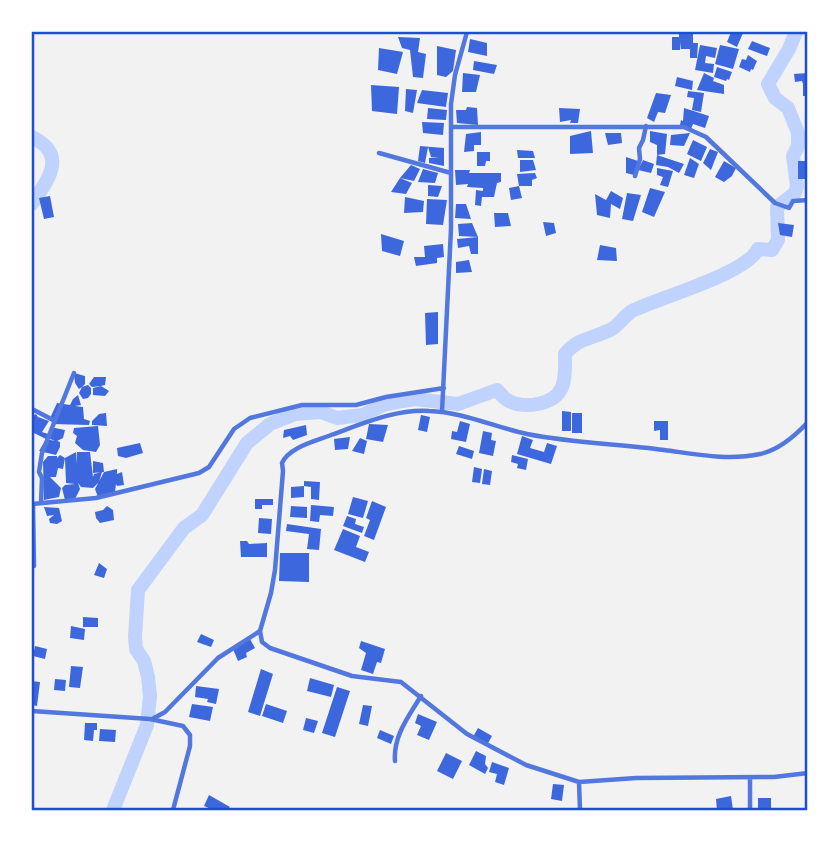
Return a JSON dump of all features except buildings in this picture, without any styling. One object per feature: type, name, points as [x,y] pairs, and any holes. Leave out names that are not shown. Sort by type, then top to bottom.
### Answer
[{"type":"street","points":[[442,412],[451,261],[451,104],[453,85],[467,32]]},
{"type":"street","points":[[635,176],[640,159],[639,148],[646,126]]},
{"type":"street","points":[[452,127],[684,127],[705,137],[775,203],[789,208],[793,201],[807,200]]},
{"type":"street","points":[[379,153],[451,173]]},
{"type":"street","points":[[41,503],[42,478],[38,472],[42,453],[74,373]]},
{"type":"street","points":[[34,566],[32,504],[116,495],[204,471],[233,429],[250,418],[302,405],[356,405],[386,397],[444,390]]},
{"type":"street","points":[[32,410],[55,421]]},
{"type":"street","points":[[807,422],[784,443],[760,454],[717,456],[526,434],[442,412],[407,412],[371,420],[313,442],[285,457],[282,463],[275,569],[260,631],[262,642],[270,648],[352,676],[401,682],[467,734],[526,765],[579,782],[636,778],[750,778],[807,773]]},
{"type":"street","points":[[150,719],[165,712],[218,658],[260,631]]},
{"type":"street","points":[[395,761],[399,734],[421,696]]},
{"type":"street","points":[[32,711],[150,719],[183,726],[190,735],[190,746],[173,810]]},
{"type":"street","points":[[750,778],[750,810]]},
{"type":"street","points":[[579,782],[580,810]]},
{"type":"waterway","points":[[113,810],[147,725],[150,696],[148,677],[144,661],[136,649],[135,637],[138,590],[184,528],[202,515],[247,443],[270,424],[295,414],[321,412],[337,418],[363,415],[383,405],[415,399],[458,404],[497,390],[506,399],[516,403],[539,404],[553,398],[562,387],[565,354],[575,345],[612,329],[632,311],[720,276],[750,258],[758,249],[772,250],[778,240],[777,207],[795,193],[797,186],[793,156],[798,146],[798,133],[788,108],[775,98],[768,84],[796,32]]},
{"type":"waterway","points":[[32,137],[50,152],[52,160],[52,169],[32,204]]}]
